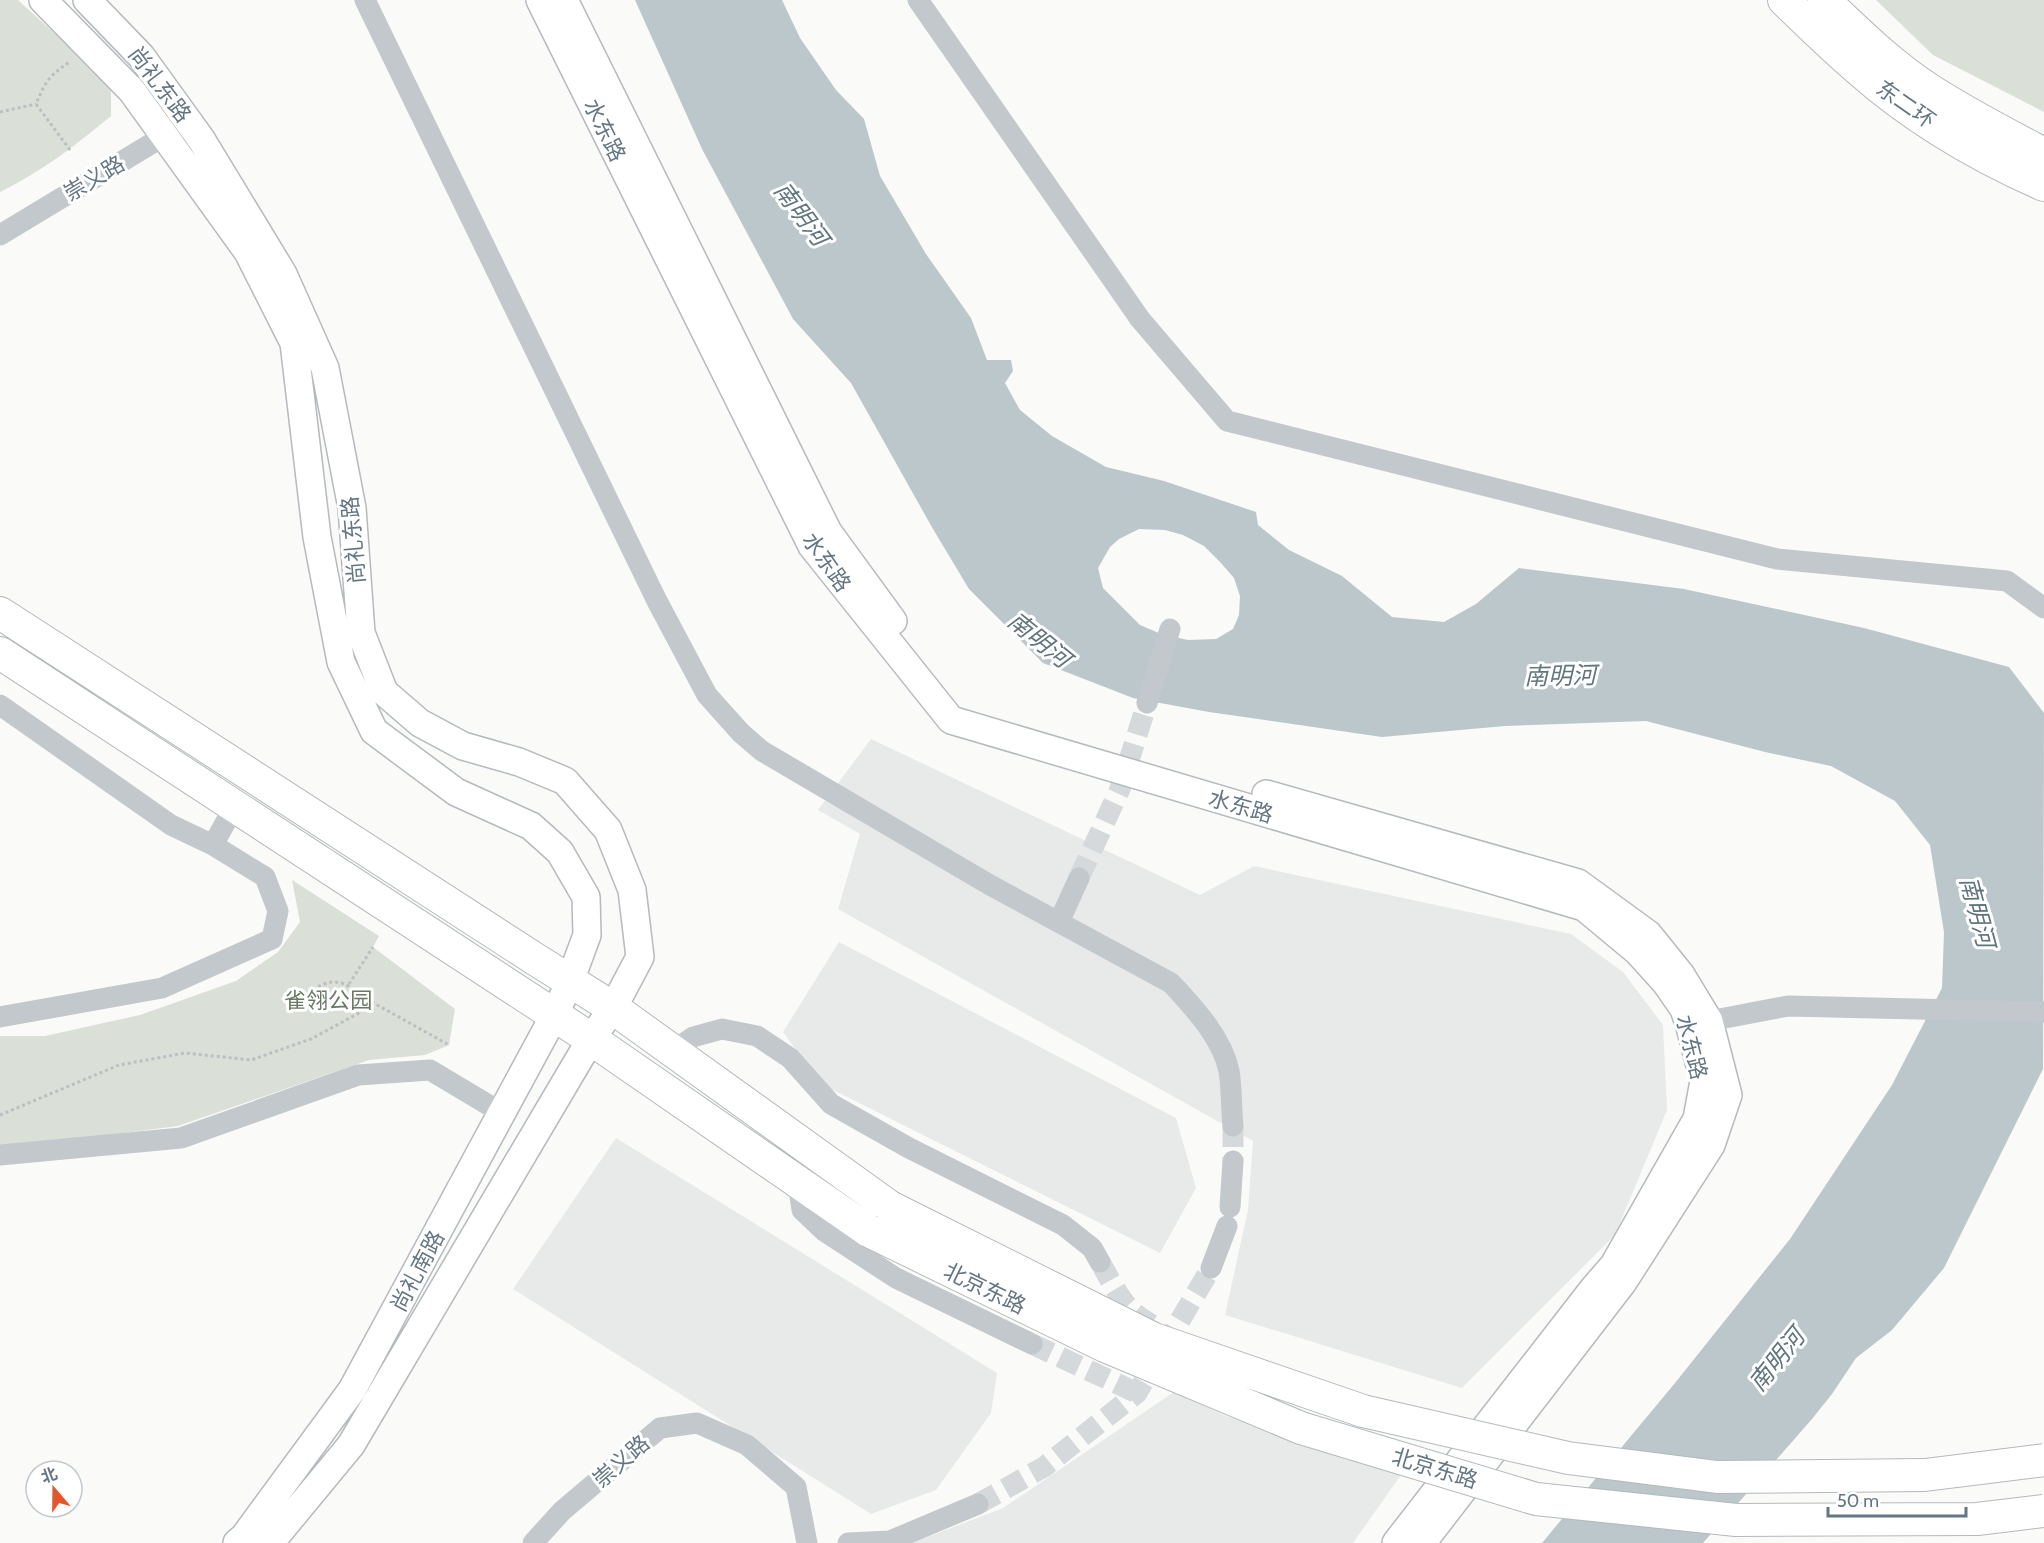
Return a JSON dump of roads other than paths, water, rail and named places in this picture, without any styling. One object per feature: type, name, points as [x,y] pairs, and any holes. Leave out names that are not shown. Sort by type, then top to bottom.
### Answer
[{"type":"highway","name":"东二环","points":[[1784,0],[1859,70],[1914,112],[1974,150],[2044,185]]},
{"type":"highway","name":"东二环","points":[[1824,0],[1877,50],[1929,90],[2044,154]]},
{"type":"highway","name":"北京东路","points":[[0,613],[613,1008],[890,1207],[1154,1339],[1363,1411],[1568,1458],[1717,1477],[1925,1475],[2044,1460]]},
{"type":"highway","name":"北京东路","points":[[0,653],[591,1039],[869,1231],[1105,1346],[1301,1428],[1536,1499],[1736,1520],[1977,1519],[2044,1511]]},
{"type":"main road","name":"尚礼东路","points":[[43,0],[132,91],[248,252],[294,343],[317,537],[341,662],[374,731],[456,792],[531,826],[561,852],[586,897],[587,935],[570,981]]},
{"type":"main road","name":"尚礼东路","points":[[87,0],[141,56],[201,139],[283,274],[325,368],[352,508],[360,633],[384,692],[420,723],[463,747],[519,762],[565,782],[608,830],[632,890],[640,957],[613,1008]]},
{"type":"main road","name":"水东路","points":[[540,0],[812,546],[951,720],[1584,907],[1637,951],[1666,983],[1684,1009],[1700,1024],[1704,1081],[1697,1119],[1614,1265],[1396,1543]]},
{"type":"main road","name":"水东路","points":[[564,0],[828,532],[954,704],[1578,883],[1648,934],[1681,975],[1728,1095],[1711,1145],[1623,1282],[1422,1543]]},
{"type":"main road","name":"尚礼南路","points":[[237,1543],[251,1528],[352,1390],[554,1016],[570,981]]},
{"type":"main road","name":"尚礼南路","points":[[270,1543],[351,1445],[591,1039],[613,1008]]},
{"type":"street","points":[[365,0],[657,601],[707,695],[741,733],[762,751],[990,885],[1171,982],[1217,1041],[1228,1070],[1233,1126]]},
{"type":"street","points":[[918,0],[1140,319],[1227,421],[1777,559],[2007,581],[2044,609]]},
{"type":"street","name":"崇义路","points":[[0,235],[164,136],[184,115]]},
{"type":"street","points":[[1147,703],[1170,629]]},
{"type":"street","points":[[0,705],[171,825],[213,845],[265,877],[278,911],[272,939],[162,988],[0,1017]]},
{"type":"street","points":[[213,845],[234,807]]},
{"type":"street","points":[[1059,922],[1079,878]]},
{"type":"street","points":[[1700,1024],[1788,1006],[2044,1012]]},
{"type":"street","points":[[673,1051],[693,1037],[722,1029],[757,1036],[790,1058],[831,1104],[909,1148],[1064,1225],[1092,1248],[1100,1262]]},
{"type":"street","points":[[0,1155],[181,1138],[358,1075],[430,1070],[502,1113]]},
{"type":"street","points":[[1211,1268],[1229,1216],[1233,1161]]},
{"type":"street","points":[[798,1182],[802,1210],[824,1231],[896,1278],[1032,1344]]},
{"type":"street","name":"崇义路","points":[[533,1543],[562,1511],[660,1428],[697,1424],[747,1445],[796,1487],[807,1543]]},
{"type":"street","points":[[848,1543],[890,1541],[978,1504]]},
{"type":"water","name":"南明河","points":[[635,0],[782,0],[800,38],[836,90],[864,119],[880,176],[926,254],[971,318],[987,360],[1011,360],[1013,371],[1005,383],[1020,410],[1052,436],[1106,467],[1164,481],[1256,512],[1258,525],[1289,550],[1342,576],[1392,617],[1444,622],[1476,604],[1519,568],[1684,589],[1864,628],[2009,667],[2044,713],[2043,1069],[1944,1268],[1892,1330],[1856,1358],[1812,1419],[1703,1543],[1542,1543],[1675,1383],[1790,1239],[1892,1085],[1942,988],[1944,932],[1930,845],[1895,801],[1831,766],[1765,752],[1646,721],[1505,726],[1382,737],[1209,712],[1133,698],[1043,663],[969,589],[851,383],[793,319],[702,149]],"holes":[[[1139,529],[1165,530],[1183,535],[1204,546],[1234,578],[1240,596],[1239,615],[1233,629],[1216,639],[1188,640],[1161,634],[1140,625],[1103,588],[1098,568],[1110,547],[1119,539]]]},
{"type":"tunnel","points":[[1079,878],[1120,789],[1147,703]]},
{"type":"tunnel","points":[[1233,1126],[1233,1161]]},
{"type":"tunnel","points":[[1100,1262],[1127,1306],[1154,1326]]},
{"type":"tunnel","points":[[978,1504],[1044,1467],[1137,1393],[1211,1268]]},
{"type":"tunnel","points":[[1032,1344],[1137,1393]]},
{"type":"park label","name":"雀翎公园","points":[[328,1000]]}]
